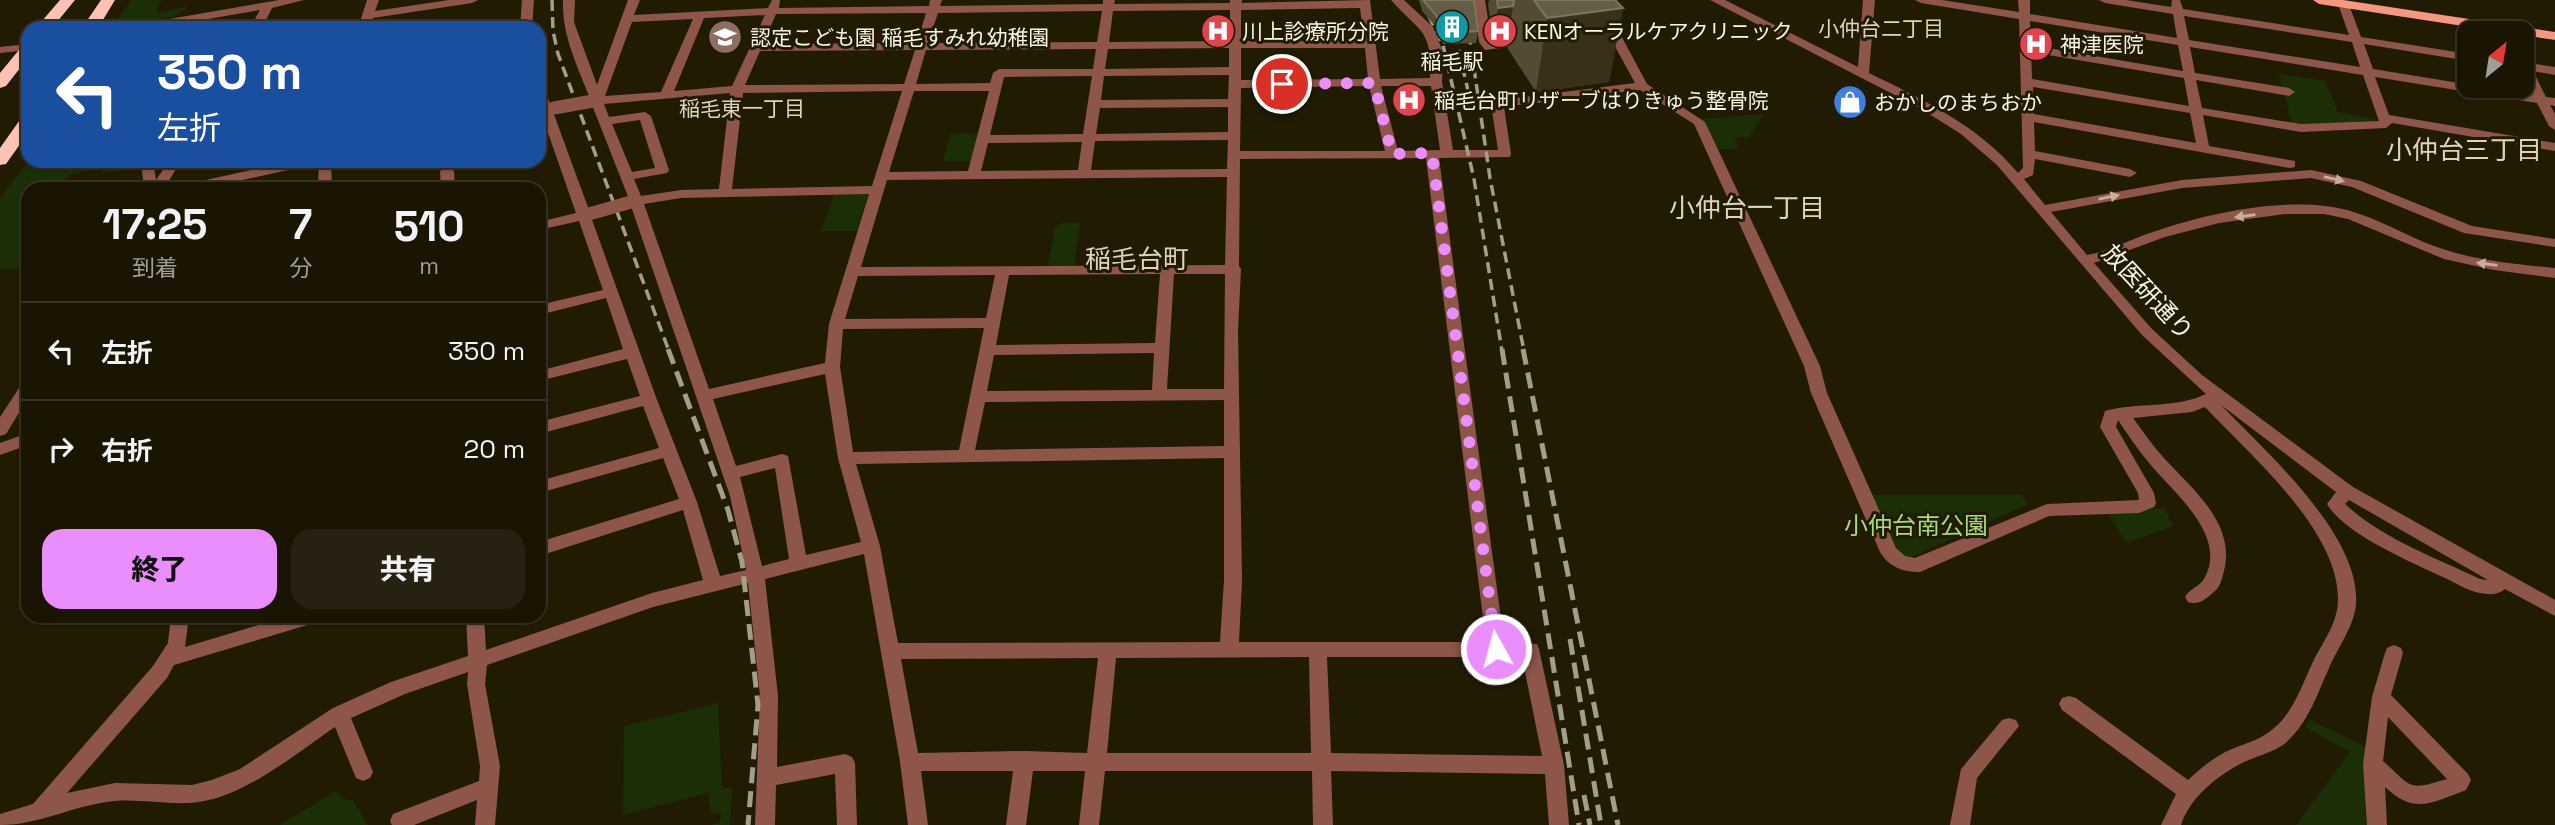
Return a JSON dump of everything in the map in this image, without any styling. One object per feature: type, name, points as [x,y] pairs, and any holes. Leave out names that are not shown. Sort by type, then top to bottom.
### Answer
[{"type":"highway","points":[[50,21],[68,0]]},
{"type":"highway","points":[[94,21],[108,0]]},
{"type":"highway","points":[[0,83],[21,54]]},
{"type":"highway","points":[[0,160],[21,131]]},
{"type":"main road","points":[[2319,0],[2457,23]]},
{"type":"main road","points":[[2534,34],[2555,36]]},
{"type":"street","points":[[181,21],[298,0]]},
{"type":"street","points":[[367,21],[373,0]]},
{"type":"street","points":[[369,15],[472,0]]},
{"type":"street","points":[[526,21],[528,0]]},
{"type":"street","points":[[569,0],[568,22],[572,37],[626,177],[704,396],[730,473],[756,576],[769,696],[765,825]]},
{"type":"street","points":[[595,101],[634,0]]},
{"type":"street","points":[[1397,0],[1429,29],[1437,52],[1439,153],[1496,649]]},
{"type":"street","points":[[1479,0],[1485,42],[1489,48],[1543,38]]},
{"type":"street","points":[[1605,0],[1611,28],[1642,86],[1699,122],[1812,366],[1819,393],[1889,552],[1895,559],[1907,566],[1920,565],[2047,510],[2139,508],[2148,503],[2146,494],[2108,427],[2111,415],[2192,406],[2213,397],[2319,523],[2346,583],[2347,600],[2343,624],[2297,715],[2286,730],[2272,741],[2234,758],[2209,774],[2190,792],[2173,816],[2171,825]]},
{"type":"street","name":"放医研通り","points":[[1716,0],[1922,104],[1965,131],[2015,177],[2147,332],[2213,397],[2347,491],[2334,504],[2345,516],[2479,586],[2496,587],[2505,579],[2555,609]]},
{"type":"street","points":[[1863,74],[1870,0]]},
{"type":"street","points":[[1921,0],[2549,101]]},
{"type":"street","points":[[2015,177],[2026,176],[2029,154],[2024,0]]},
{"type":"street","points":[[2105,0],[2177,6],[2358,40],[2457,55]]},
{"type":"street","points":[[2028,82],[2301,128],[2386,124],[2358,40],[2338,2]]},
{"type":"street","points":[[1229,649],[1233,580],[1231,394],[1235,3]]},
{"type":"street","points":[[627,19],[701,15],[775,5],[1364,3],[1374,83],[1392,154]]},
{"type":"street","points":[[918,825],[910,762],[871,546],[846,458],[832,367],[836,324],[935,4]]},
{"type":"street","points":[[1084,174],[1108,4]]},
{"type":"street","points":[[260,21],[268,5]]},
{"type":"street","points":[[726,194],[737,89],[775,5]]},
{"type":"street","points":[[2177,6],[2203,148]]},
{"type":"street","points":[[666,94],[701,15]]},
{"type":"street","points":[[1598,30],[1611,28]]},
{"type":"street","points":[[0,46],[21,44]]},
{"type":"street","points":[[755,48],[1371,44]]},
{"type":"street","points":[[2026,48],[2289,92]]},
{"type":"street","points":[[2534,66],[2555,71]]},
{"type":"street","points":[[974,175],[999,73],[1098,72],[1374,83],[1436,82]]},
{"type":"street","points":[[2534,80],[2549,101],[2555,126]]},
{"type":"street","points":[[1234,155],[1505,154],[1497,104],[1642,86]]},
{"type":"street","points":[[713,585],[706,549],[649,399],[586,214],[546,110],[595,101],[737,89],[996,87]]},
{"type":"street","points":[[1094,104],[1235,103]]},
{"type":"street","points":[[604,121],[645,116],[662,170],[626,177]]},
{"type":"street","points":[[2028,117],[2290,164]]},
{"type":"street","points":[[2384,118],[2555,147]]},
{"type":"street","points":[[984,139],[1234,136]]},
{"type":"street","points":[[2029,154],[2130,173]]},
{"type":"street","points":[[215,182],[279,168]]},
{"type":"street","points":[[447,171],[448,182]]},
{"type":"street","points":[[546,224],[634,201],[681,194],[726,194],[974,175],[1234,173]]},
{"type":"street","points":[[2042,210],[2182,184],[2311,174],[2356,184],[2469,230],[2555,243]]},
{"type":"street","points":[[2084,260],[2104,257],[2160,233],[2231,218],[2296,209],[2327,210],[2363,220],[2433,251],[2459,258],[2555,273]]},
{"type":"street","points":[[852,272],[1234,269]]},
{"type":"street","points":[[1159,394],[1167,270]]},
{"type":"street","points":[[966,456],[1003,272]]},
{"type":"street","points":[[546,308],[612,292]]},
{"type":"street","points":[[836,324],[992,323]]},
{"type":"street","points":[[986,350],[1162,348]]},
{"type":"street","points":[[546,374],[634,352]]},
{"type":"street","points":[[704,396],[832,367]]},
{"type":"street","points":[[977,397],[1231,394]]},
{"type":"street","points":[[0,430],[21,397]]},
{"type":"street","points":[[546,426],[649,399]]},
{"type":"street","points":[[2120,412],[2156,460],[2188,493],[2209,521],[2219,555],[2212,583],[2194,597]]},
{"type":"street","points":[[0,449],[21,442]]},
{"type":"street","points":[[546,485],[669,451]]},
{"type":"street","points":[[846,458],[1231,452]]},
{"type":"street","points":[[730,473],[782,460],[799,565]]},
{"type":"street","points":[[546,547],[689,502]]},
{"type":"street","points":[[0,823],[33,819],[73,800],[115,793],[192,794],[213,789],[247,775],[340,715],[398,688],[652,600],[871,546]]},
{"type":"street","points":[[33,819],[169,659],[177,645],[179,623]]},
{"type":"street","points":[[169,659],[290,623]]},
{"type":"street","points":[[475,623],[478,661],[476,684],[490,766],[485,825]]},
{"type":"street","points":[[1318,649],[1323,825]]},
{"type":"street","points":[[888,651],[1530,649],[1554,765],[1559,825]]},
{"type":"street","points":[[1090,825],[1108,650]]},
{"type":"street","points":[[2377,825],[2373,764],[2381,697],[2394,653]]},
{"type":"street","points":[[2373,764],[2405,793],[2418,797],[2461,780],[2381,697]]},
{"type":"street","points":[[2069,704],[2190,792]]},
{"type":"street","points":[[340,715],[363,772]]},
{"type":"street","points":[[1960,825],[1968,775],[2010,726]]},
{"type":"street","points":[[910,762],[1024,760],[1554,765]]},
{"type":"street","points":[[1016,825],[1024,760]]},
{"type":"street","points":[[767,778],[845,762],[847,825]]},
{"type":"street","points":[[400,821],[488,786]]},
{"type":"green space","points":[[131,0],[164,0],[160,1],[156,13],[190,6],[175,17],[119,21]]},
{"type":"green space","points":[[2279,74],[2325,81],[2338,112],[2376,119],[2374,123],[2292,124]]},
{"type":"green space","points":[[1764,114],[1749,137],[1735,138],[1739,148],[1716,150],[1700,119]]},
{"type":"green space","points":[[979,133],[973,161],[943,161],[950,134]]},
{"type":"green space","points":[[23,168],[96,168],[68,176],[63,182],[21,182],[21,268],[0,270],[0,198]]},
{"type":"green space","points":[[100,168],[143,168],[103,173]]},
{"type":"green space","points":[[868,194],[857,231],[821,231],[834,195]]},
{"type":"green space","points":[[1063,223],[1080,223],[1074,268],[1054,268],[1048,265],[1055,227]]},
{"type":"green space","name":"小仲台南公園","points":[[1868,495],[2022,495],[2028,504],[1907,559],[1895,554]]},
{"type":"green space","points":[[2164,508],[2173,526],[2126,543],[2107,511]]},
{"type":"green space","points":[[718,703],[722,789],[732,787],[730,825],[711,825],[720,822],[721,812],[711,814],[708,793],[623,815],[624,726]]},
{"type":"green space","points":[[2310,720],[2370,749],[2373,825],[2296,825],[2350,752],[2305,727]]},
{"type":"green space","points":[[336,791],[344,799],[353,800],[368,825],[280,825]]},
{"type":"building","name":"稲毛駅","points":[[1423,0],[1474,0],[1478,31],[1444,33],[1436,15]]},
{"type":"building","points":[[1497,0],[1514,0],[1513,6],[1498,8]]},
{"type":"building","points":[[1534,0],[1615,0],[1623,8],[1547,18]]},
{"type":"railway","points":[[552,0],[553,31],[558,54],[669,351]]},
{"type":"railway","points":[[1421,0],[1443,45],[1474,179],[1502,351]]},
{"type":"railway","points":[[1447,0],[1473,112]]},
{"type":"railway","points":[[1464,0],[1490,178],[1524,351]]},
{"type":"railway","points":[[668,349],[728,510],[742,562],[758,705],[748,825]]},
{"type":"railway","points":[[1502,349],[1579,825]]},
{"type":"railway","points":[[1523,349],[1618,825]]},
{"type":"railway","points":[[1570,639],[1601,825]]},
{"type":"railway","points":[[1584,795],[1590,825]]},
{"type":"place","name":"稲毛駅","points":[[1452,27]]},
{"type":"place","name":"川上診療所分院","points":[[1218,31]]},
{"type":"place","name":"KENオーラルケアクリニック","points":[[1500,31]]},
{"type":"place","name":"認定こども園 稲毛すみれ幼稚園","points":[[725,37]]},
{"type":"place","name":"神津医院","points":[[2036,44]]},
{"type":"place","name":"稲毛台町リザーブはりきゅう整骨院","points":[[1409,100]]},
{"type":"place","name":"おかしのまちおか","points":[[1850,102]]},
{"type":"district","name":"小仲台二丁目","points":[[1881,28]]},
{"type":"district","name":"稲毛東一丁目","points":[[742,108]]},
{"type":"district","name":"小仲台三丁目","points":[[2464,150]]},
{"type":"district","name":"小仲台一丁目","points":[[1747,208]]},
{"type":"district","name":"稲毛台町","points":[[1137,259]]},
{"type":"route","points":[[1282,84],[1374,83],[1392,154],[1432,153],[1496,649]]}]
